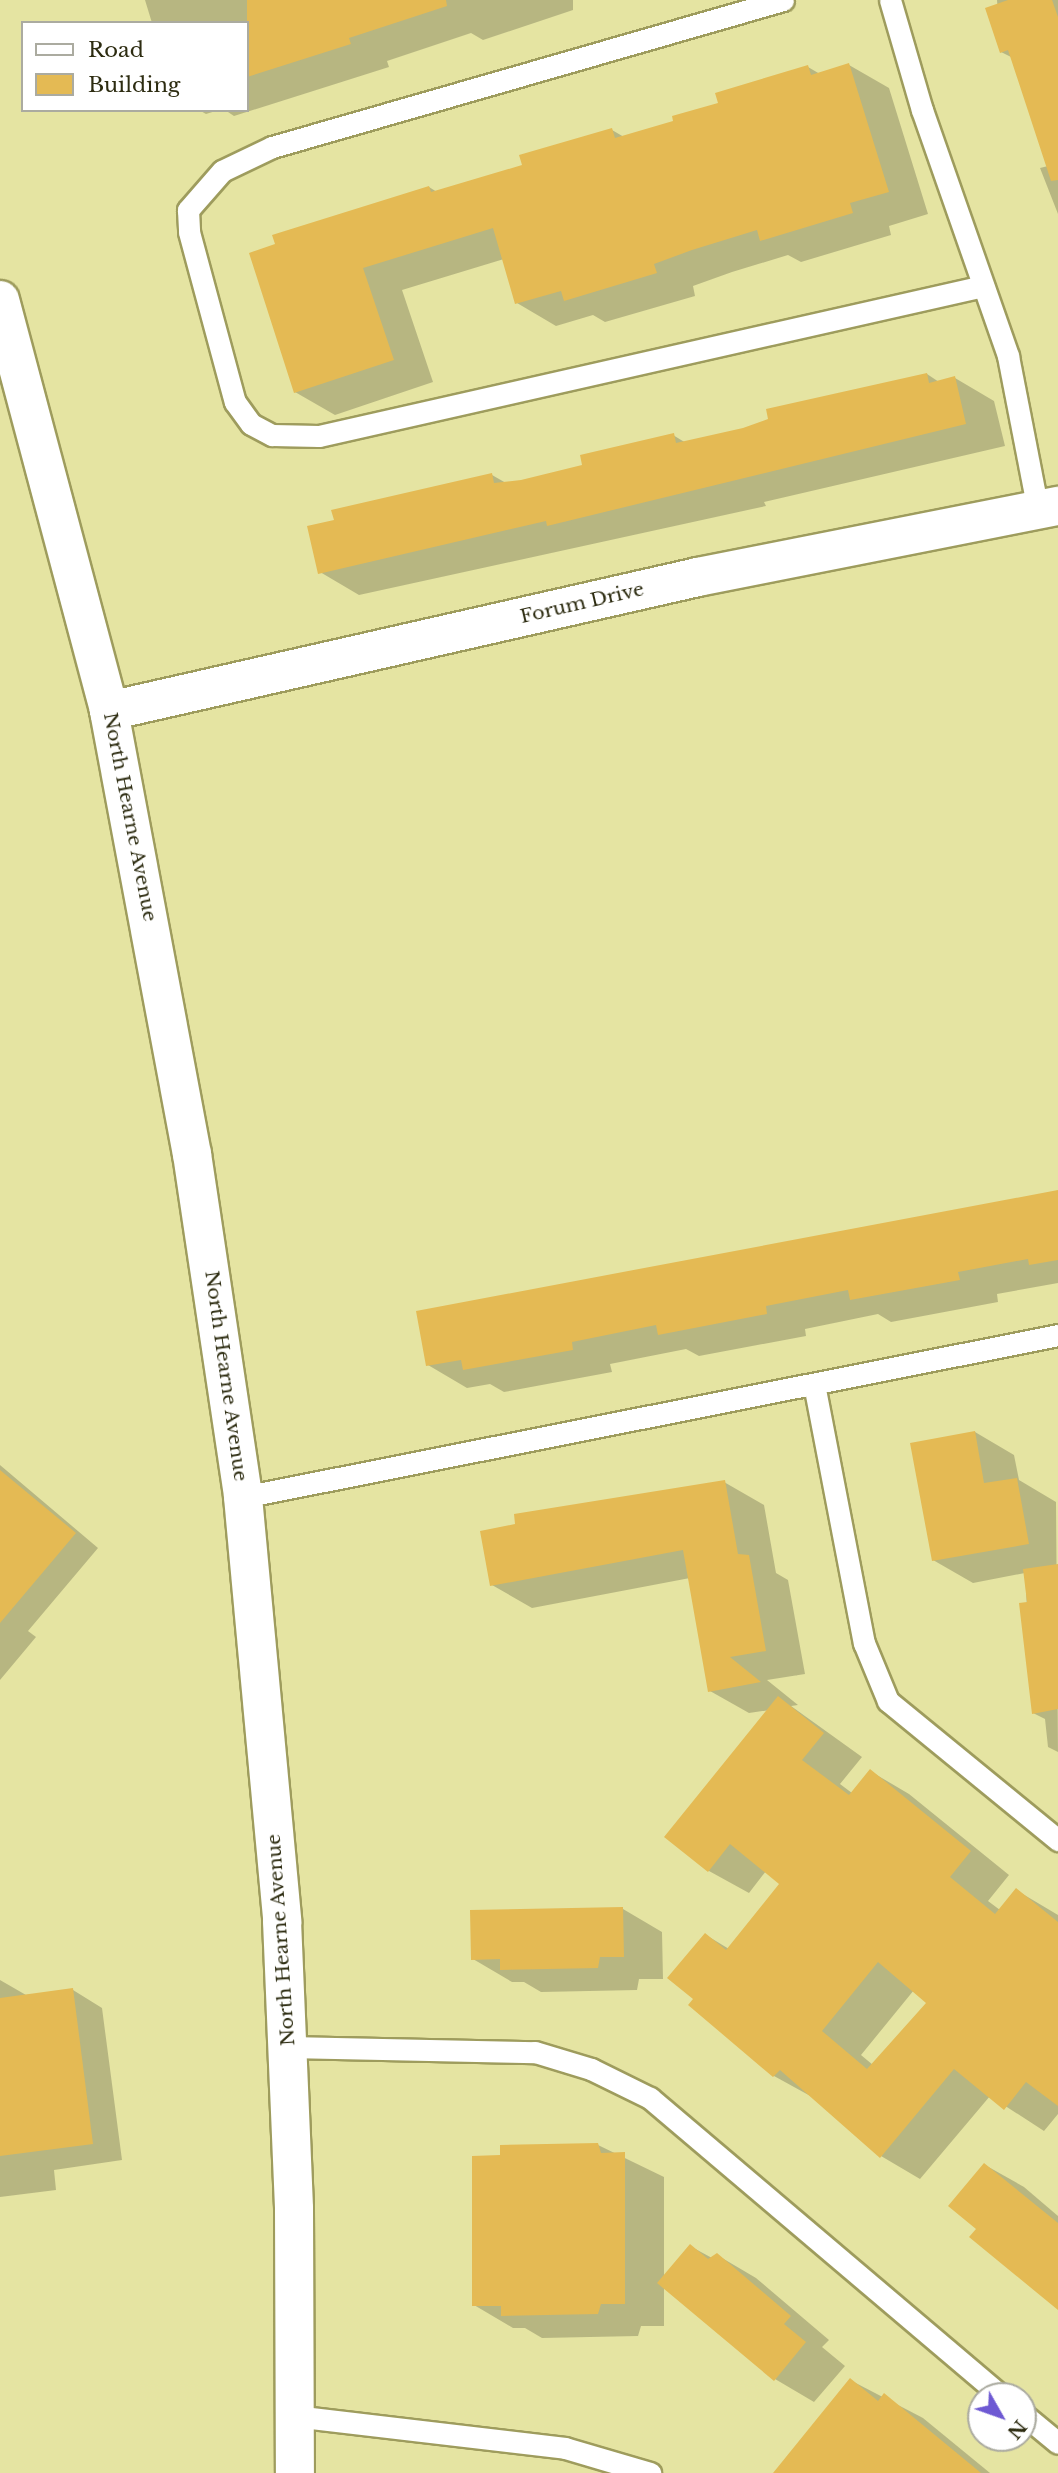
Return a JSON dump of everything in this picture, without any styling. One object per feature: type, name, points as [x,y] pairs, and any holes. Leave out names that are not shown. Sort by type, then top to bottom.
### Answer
[{"type":"main road","name":"North Hearne Avenue","points":[[0,300],[109,710],[192,1154],[243,1497],[281,1908],[295,2209],[295,2473]]},
{"type":"main road","name":"Forum Drive","points":[[109,710],[698,577],[1048,508]]},
{"type":"lane","points":[[783,0],[272,147],[222,171],[188,210],[189,232],[235,402],[251,424],[272,435],[319,436],[983,286]]},
{"type":"lane","points":[[890,0],[1023,414],[1048,508]]},
{"type":"lane","points":[[243,1497],[1058,1335]]},
{"type":"lane","points":[[814,1384],[864,1643],[888,1701],[1058,1840]]},
{"type":"lane","points":[[288,2047],[536,2052],[591,2069],[650,2098],[985,2382]]},
{"type":"lane","points":[[294,2416],[565,2448],[650,2473]]},
{"type":"lane","points":[[1037,2426],[1058,2443]]},
{"type":"building","points":[[247,0],[446,0],[447,6],[349,38],[351,44],[248,77]]},
{"type":"building","points":[[1008,0],[1052,0],[1058,17],[1058,180],[1051,181],[1008,50],[1000,53],[985,8]]},
{"type":"building","points":[[849,63],[889,192],[850,203],[853,213],[760,241],[757,230],[654,264],[657,273],[564,301],[561,291],[515,304],[493,228],[363,268],[394,360],[294,393],[249,253],[275,244],[272,235],[429,186],[431,192],[522,165],[519,155],[612,128],[615,138],[673,121],[672,116],[718,103],[715,93],[808,65],[811,75]]},
{"type":"building","points":[[927,373],[929,383],[955,376],[966,424],[547,526],[546,521],[318,574],[307,526],[334,520],[331,510],[492,473],[494,483],[521,480],[582,465],[580,455],[674,433],[676,443],[743,428],[768,419],[766,409]]},
{"type":"building","points":[[1058,1190],[1058,1260],[1029,1265],[1028,1259],[958,1272],[960,1280],[850,1300],[848,1290],[766,1306],[767,1314],[658,1335],[656,1325],[572,1342],[573,1350],[463,1370],[461,1360],[426,1366],[416,1311]]},
{"type":"building","points":[[975,1431],[984,1483],[1017,1478],[1029,1544],[932,1561],[910,1443]]},
{"type":"building","points":[[0,1470],[76,1533],[0,1623]]},
{"type":"building","points":[[725,1480],[738,1554],[749,1555],[766,1651],[730,1657],[761,1682],[708,1692],[683,1550],[490,1586],[480,1531],[515,1524],[514,1514]]},
{"type":"building","points":[[1058,1564],[1058,1709],[1032,1714],[1019,1603],[1027,1602],[1023,1569]]},
{"type":"building","points":[[778,1696],[824,1733],[802,1760],[849,1795],[870,1769],[971,1851],[950,1877],[995,1914],[1016,1888],[1058,1922],[1058,2106],[1026,2082],[1004,2110],[954,2069],[880,2158],[780,2070],[773,2077],[688,2005],[693,1999],[667,1978],[705,1933],[726,1950],[779,1884],[730,1844],[708,1872],[664,1837]],"holes":[[[878,1962],[926,2003],[867,2069],[822,2031]]]},
{"type":"building","points":[[623,1907],[624,1957],[600,1957],[598,1968],[500,1970],[500,1959],[471,1960],[470,1910]]},
{"type":"building","points":[[73,1988],[93,2144],[0,2156],[0,1998]]},
{"type":"building","points":[[598,2143],[601,2153],[625,2152],[625,2304],[601,2304],[598,2314],[501,2316],[501,2306],[472,2306],[472,2156],[500,2155],[500,2145]]},
{"type":"building","points":[[984,2163],[1058,2223],[1058,2310],[969,2237],[976,2229],[948,2206]]},
{"type":"building","points":[[690,2244],[708,2259],[717,2253],[791,2316],[784,2324],[806,2342],[774,2381],[657,2283]]},
{"type":"building","points":[[850,2378],[878,2401],[884,2393],[981,2473],[773,2473]]}]
